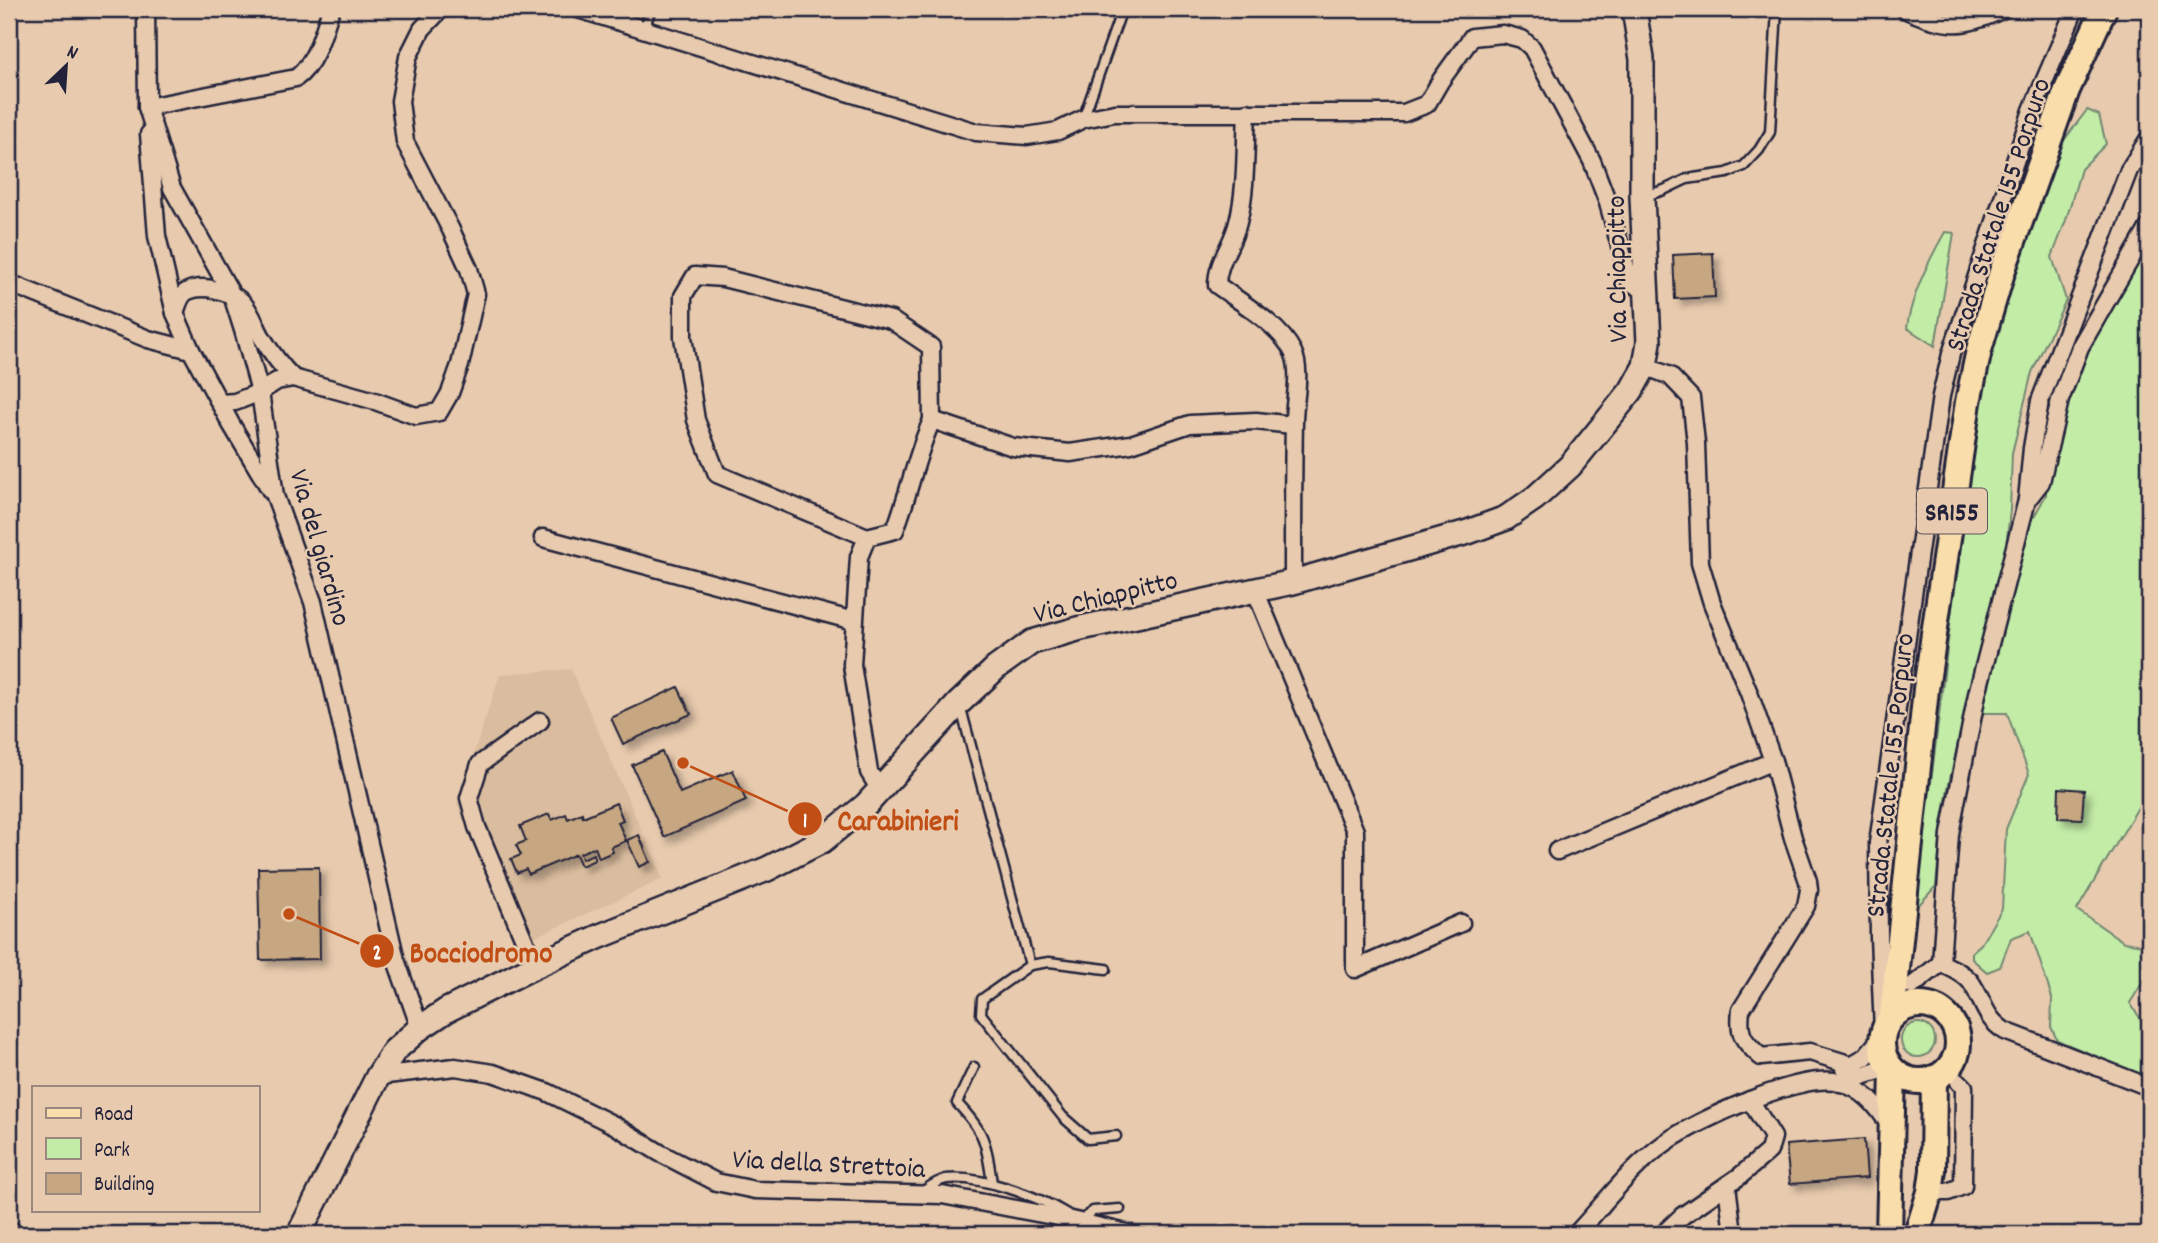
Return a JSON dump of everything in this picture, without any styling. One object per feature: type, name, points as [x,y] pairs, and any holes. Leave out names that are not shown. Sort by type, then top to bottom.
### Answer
[{"type":"main road","name":"Strada Statale 155 Porpuro","points":[[1885,1028],[1900,944],[1926,689],[1968,402],[1979,350],[2002,272],[2062,103],[2082,52],[2104,9]]},
{"type":"main road","points":[[1900,944],[1912,986],[1917,994],[1950,1019],[1956,1029],[1958,1041],[1957,1052],[1944,1072],[1926,1080],[1908,1079],[1892,1069],[1884,1056],[1885,1028],[1905,1007],[1922,1004],[1931,1006]]},
{"type":"main road","points":[[1889,1234],[1892,1069]]},
{"type":"main road","points":[[1917,1234],[1930,1192],[1933,1170],[1934,1078]]},
{"type":"main road","points":[[1889,1187],[1930,1192]]},
{"type":"street","name":"Via del giardino","points":[[146,9],[147,107],[172,188],[232,295],[260,392],[275,496],[313,602],[396,960],[420,1028]]},
{"type":"street","points":[[275,496],[191,350],[175,313],[157,236],[147,107],[296,78],[305,71],[318,47],[331,9]]},
{"type":"street","points":[[220,403],[235,402],[260,392],[276,381],[293,378],[375,401],[416,416],[439,412],[450,393],[460,365],[476,294],[469,270],[451,230],[405,142],[400,101],[408,57],[422,29],[440,9]]},
{"type":"street","points":[[578,9],[976,132],[1027,135],[1058,131],[1083,119],[1115,113],[1404,113],[1427,104],[1472,37],[1503,34],[1522,38],[1532,48],[1555,88],[1592,161],[1608,203],[1630,282],[1646,290]]},
{"type":"street","name":"Via Chiappitto","points":[[299,1234],[378,1076],[394,1051],[420,1028],[447,1010],[535,966],[598,937],[767,869],[822,841],[866,805],[959,703],[996,668],[1032,642],[1081,628],[1293,582],[1468,532],[1506,518],[1535,498],[1570,466],[1631,391],[1645,366],[1649,342],[1642,197],[1642,59],[1634,9]]},
{"type":"street","points":[[1904,9],[1929,20],[1953,25],[2003,9]]},
{"type":"street","points":[[1832,1082],[1872,1051],[1885,1028],[1878,937],[1878,843],[1941,396],[1951,354],[2028,121],[2075,9]]},
{"type":"street","points":[[1247,112],[1243,201],[1238,226],[1217,271],[1217,285],[1256,314],[1284,340],[1293,353],[1297,380],[1293,425],[1293,582]]},
{"type":"street","points":[[1912,986],[1941,963],[1950,834],[1977,694],[2027,500],[2040,401],[2124,181],[2149,138]]},
{"type":"street","points":[[2027,500],[2041,482],[2060,400],[2080,347],[2149,227]]},
{"type":"street","points":[[695,276],[723,278],[891,320],[931,347],[932,420],[895,530],[867,537],[717,474],[696,420],[683,337],[683,296],[695,276]]},
{"type":"street","points":[[9,283],[148,339],[191,350]]},
{"type":"street","points":[[175,313],[180,298],[187,291],[216,290],[232,295],[243,303],[274,356],[293,378]]},
{"type":"street","points":[[1645,366],[1670,376],[1691,398],[1696,443],[1700,563],[1712,603],[1749,693],[1773,761],[1809,890],[1806,906],[1741,1010],[1739,1028],[1746,1043],[1761,1057],[1810,1052],[1852,1065]]},
{"type":"street","points":[[932,420],[1013,447],[1069,453],[1130,444],[1190,424],[1256,421],[1293,425]]},
{"type":"street","points":[[867,537],[859,557],[852,665],[859,724],[869,772],[880,790]]},
{"type":"street","points":[[543,538],[854,621]]},
{"type":"street","points":[[1255,590],[1355,831],[1354,969],[1461,923]]},
{"type":"street","points":[[535,966],[481,839],[469,798],[480,764],[540,721]]},
{"type":"street","points":[[1557,850],[1773,761]]},
{"type":"street","points":[[1941,963],[1959,972],[1970,982],[1993,1024],[2149,1087]]},
{"type":"street","name":"Via della Strettoia","points":[[378,1076],[455,1067],[493,1073],[558,1098],[614,1125],[716,1182],[755,1190],[942,1195],[1131,1234]]},
{"type":"street","points":[[1576,1234],[1629,1174],[1665,1143],[1705,1119],[1761,1095],[1892,1069]]},
{"type":"street","points":[[1832,1082],[1854,1088],[1868,1097],[1890,1126]]},
{"type":"street","points":[[1930,1192],[1948,1192],[1963,1186],[1964,1087],[1959,1082]]},
{"type":"street","points":[[1663,1234],[1682,1216],[1769,1151],[1773,1137],[1750,1100]]},
{"type":"street","points":[[1727,1185],[1733,1234]]},
{"type":"lane","points":[[644,29],[651,9]]},
{"type":"lane","points":[[1075,9],[1121,11],[1083,119]]},
{"type":"lane","points":[[1642,197],[1686,179],[1727,173],[1744,166],[1759,150],[1770,132],[1777,9]]},
{"type":"lane","points":[[959,703],[1030,965]]},
{"type":"lane","points":[[1105,970],[1049,962],[1030,965],[982,999],[981,1014],[1063,1117],[1088,1139],[1116,1136]]},
{"type":"lane","points":[[974,1067],[957,1104],[979,1126],[987,1147],[992,1183]]},
{"type":"lane","points":[[920,1193],[946,1179],[992,1183],[1053,1206],[1080,1222],[1093,1212],[1120,1209]]},
{"type":"shaded area","points":[[571,669],[663,879],[515,946],[457,804],[500,674]]},
{"type":"green space","points":[[2087,110],[2099,115],[2106,144],[2081,169],[2052,257],[2066,300],[2032,372],[2012,453],[2010,510],[2003,575],[1978,653],[1948,788],[1936,886],[1916,908],[1975,415],[2002,316],[2059,147]]},
{"type":"green space","points":[[2149,225],[2149,789],[2077,910],[2124,942],[2149,946],[2149,972],[2130,1003],[2149,1028],[2149,1079],[2057,1040],[2051,1027],[2052,998],[2030,931],[2011,938],[2000,967],[1987,972],[1972,959],[1972,952],[1981,944],[2002,909],[2006,829],[2029,774],[2007,713],[1982,713],[2031,522],[2046,495],[2046,469],[2066,369]]},
{"type":"green space","points":[[1945,232],[1954,233],[1935,346],[1907,328],[1917,291]]},
{"type":"green space","points":[[1918,1023],[1930,1028],[1935,1040],[1930,1052],[1918,1057],[1906,1052],[1901,1040],[1906,1028]]},
{"type":"building","points":[[1713,253],[1715,297],[1675,299],[1673,255]]},
{"type":"building","points":[[678,687],[691,714],[623,744],[611,718]]},
{"type":"building","points":[[662,752],[680,793],[733,770],[746,801],[664,837],[632,765]]},
{"type":"building","points":[[2059,788],[2084,790],[2082,819],[2058,818]]},
{"type":"building","points":[[616,803],[623,820],[618,822],[626,841],[611,847],[613,852],[599,858],[595,847],[580,853],[582,859],[593,854],[595,860],[581,866],[576,854],[529,874],[526,869],[517,873],[511,859],[521,855],[516,845],[526,841],[520,826],[549,814],[552,820],[566,814],[568,819],[582,813],[583,817]]},
{"type":"building","points":[[639,835],[650,862],[639,867],[627,840]]},
{"type":"building","points":[[319,867],[320,959],[260,960],[258,868]]},
{"type":"building","points":[[1864,1139],[1867,1178],[1790,1184],[1786,1145]]},
{"type":"place","name":"Carabinieri","points":[[683,763]]},
{"type":"place","name":"Bocciodromo","points":[[289,914]]}]
